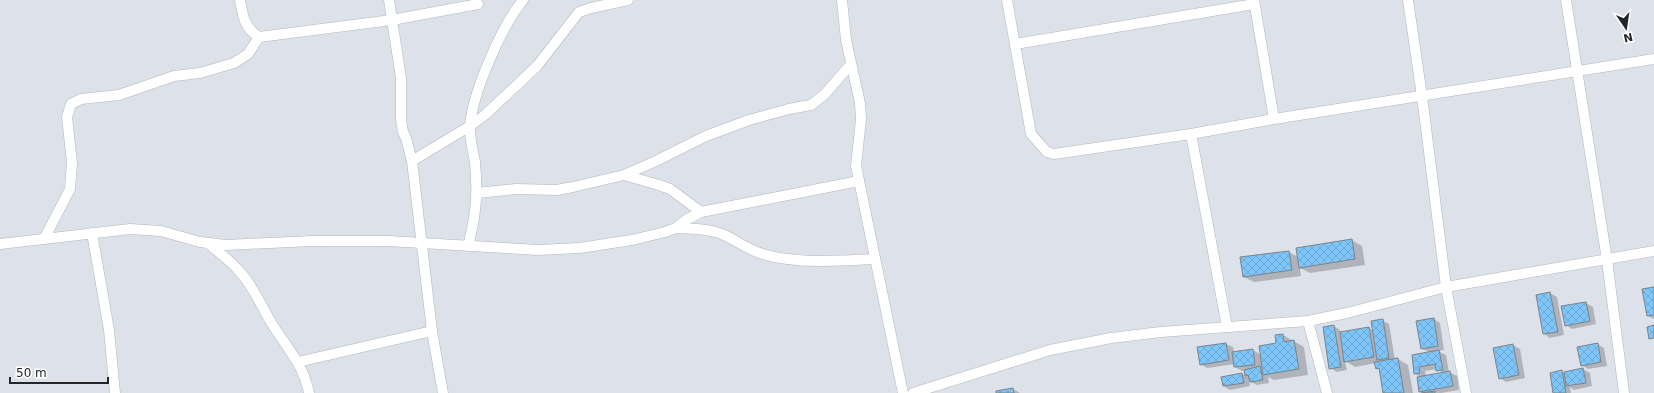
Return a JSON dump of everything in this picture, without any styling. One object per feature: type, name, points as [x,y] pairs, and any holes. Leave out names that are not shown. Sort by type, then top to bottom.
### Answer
[{"type":"street","points":[[240,0],[242,15],[249,31],[259,38],[392,20],[478,4]]},
{"type":"street","points":[[389,0],[401,78],[401,119],[403,132],[412,161],[432,331],[443,393]]},
{"type":"street","points":[[468,246],[474,220],[477,193],[470,126],[476,96],[499,39],[523,0]]},
{"type":"street","points":[[412,161],[470,126],[486,114],[537,66],[579,12],[628,0]]},
{"type":"street","points":[[842,0],[846,40],[860,103],[861,119],[856,166],[903,393]]},
{"type":"street","points":[[1007,0],[1031,134],[1047,152],[1054,154],[1191,134],[1274,119],[1654,59]]},
{"type":"street","points":[[1408,0],[1422,96],[1446,287],[1466,393]]},
{"type":"street","points":[[1566,0],[1607,260],[1624,393]]},
{"type":"street","points":[[1015,44],[1254,2],[1274,119]]},
{"type":"street","points":[[44,239],[70,189],[72,163],[68,116],[70,104],[81,99],[119,95],[174,76],[200,73],[234,63],[248,54],[259,38]]},
{"type":"street","points":[[477,193],[516,190],[557,190],[624,175],[706,136],[749,120],[789,109],[811,105],[825,94],[851,64]]},
{"type":"street","points":[[1191,134],[1227,327]]},
{"type":"street","points":[[624,175],[659,185],[670,190],[701,212]]},
{"type":"street","points":[[676,228],[686,220],[701,212],[859,181]]},
{"type":"street","points":[[0,244],[130,229],[161,231],[208,243],[226,245],[312,241],[381,241],[540,250],[579,248],[632,240],[676,228],[699,229],[719,233],[762,254],[783,258],[828,260],[875,259]]},
{"type":"street","points":[[92,233],[109,330],[114,393]]},
{"type":"street","points":[[208,243],[239,271],[257,295],[271,322],[298,362],[309,393]]},
{"type":"street","points":[[913,393],[1050,350],[1111,338],[1161,332],[1308,321],[1347,313],[1446,287],[1654,252]]},
{"type":"street","points":[[1308,321],[1327,393]]},
{"type":"street","points":[[298,362],[432,331]]},
{"type":"building","points":[[1352,239],[1355,259],[1299,268],[1296,248]]},
{"type":"building","points":[[1289,251],[1292,270],[1243,277],[1240,257]]},
{"type":"building","points":[[1654,287],[1654,315],[1647,316],[1642,289]]},
{"type":"building","points":[[1550,292],[1558,332],[1543,334],[1536,295]]},
{"type":"building","points":[[1586,302],[1590,321],[1565,326],[1561,306]]},
{"type":"building","points":[[1434,318],[1438,346],[1421,349],[1416,321]]},
{"type":"building","points":[[1383,319],[1389,358],[1377,360],[1371,321]]},
{"type":"building","points":[[1334,325],[1341,367],[1329,369],[1323,327]]},
{"type":"building","points":[[1654,325],[1654,338],[1649,339],[1647,327]]},
{"type":"building","points":[[1369,327],[1374,357],[1344,362],[1340,332]]},
{"type":"building","points":[[1283,334],[1284,342],[1294,340],[1299,369],[1263,375],[1259,346],[1276,343],[1275,335]]},
{"type":"building","points":[[1226,343],[1229,360],[1200,365],[1197,347]]},
{"type":"building","points":[[1598,343],[1601,362],[1581,366],[1577,347]]},
{"type":"building","points":[[1513,344],[1519,375],[1499,379],[1493,348]]},
{"type":"building","points":[[1253,349],[1255,365],[1234,367],[1232,352]]},
{"type":"building","points":[[1439,350],[1443,370],[1436,371],[1435,364],[1419,367],[1420,373],[1414,374],[1412,355]]},
{"type":"building","points":[[1398,358],[1404,393],[1383,393],[1379,368],[1376,369],[1374,362]]},
{"type":"building","points":[[1260,366],[1263,380],[1250,382],[1248,375],[1245,376],[1244,370]]},
{"type":"building","points":[[1583,368],[1586,383],[1566,386],[1564,372]]},
{"type":"building","points":[[1562,370],[1566,393],[1553,393],[1550,373]]},
{"type":"building","points":[[1450,371],[1453,386],[1419,392],[1417,377]]},
{"type":"building","points":[[1242,373],[1244,383],[1223,386],[1221,377]]},
{"type":"building","points":[[1013,388],[1014,393],[996,393],[996,391]]},
{"type":"building","points":[[1435,391],[1435,393],[1421,393]]}]
